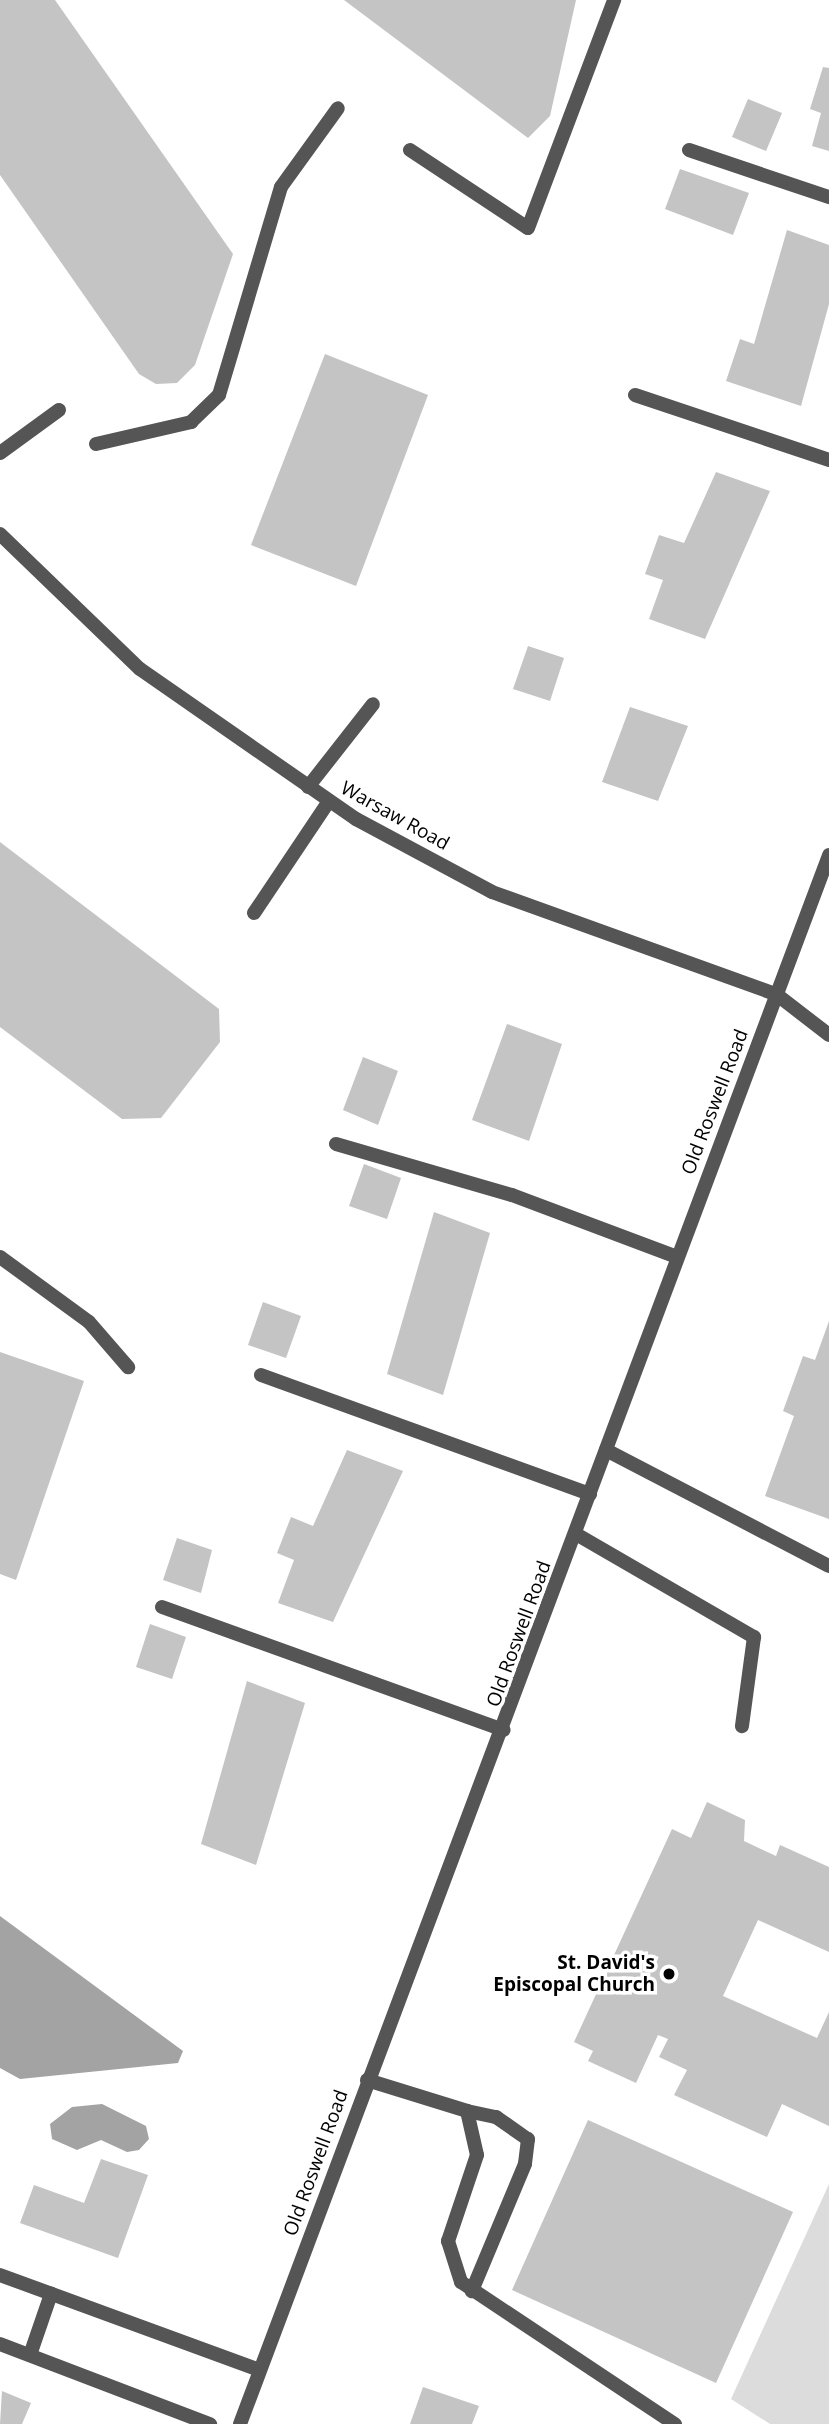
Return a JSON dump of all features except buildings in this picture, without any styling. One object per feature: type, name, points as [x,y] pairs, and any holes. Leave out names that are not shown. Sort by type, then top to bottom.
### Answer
[{"type":"street","points":[[410,150],[528,228],[614,0]]},
{"type":"street","points":[[96,444],[191,422],[219,395],[281,187],[338,108]]},
{"type":"street","points":[[689,150],[829,197]]},
{"type":"street","points":[[635,395],[829,460]]},
{"type":"street","points":[[0,453],[60,410]]},
{"type":"street","name":"Warsaw Road","points":[[0,534],[140,668],[329,801],[492,892],[776,994],[829,1035]]},
{"type":"street","points":[[308,787],[373,704]]},
{"type":"street","points":[[254,914],[329,801]]},
{"type":"street","name":"Old Roswell Road","points":[[240,2424],[367,2080],[504,1730],[677,1257],[829,855]]},
{"type":"street","points":[[336,1144],[512,1195],[677,1257]]},
{"type":"street","points":[[0,1257],[89,1322],[128,1367]]},
{"type":"street","points":[[261,1375],[590,1494]]},
{"type":"street","points":[[606,1450],[829,1566]]},
{"type":"street","points":[[576,1534],[754,1637],[743,1726]]},
{"type":"street","points":[[162,1607],[504,1730]]},
{"type":"street","points":[[367,2080],[467,2111],[496,2117],[528,2139],[525,2164],[472,2291]]},
{"type":"street","points":[[467,2111],[477,2155],[449,2241],[461,2283],[676,2424]]},
{"type":"street","points":[[0,2275],[259,2370]]},
{"type":"street","points":[[30,2355],[51,2294]]},
{"type":"street","points":[[0,2344],[210,2424]]},
{"type":"shaded area","points":[[0,1916],[183,2051],[178,2063],[20,2079],[0,2068]]},
{"type":"shaded area","points":[[102,2104],[146,2126],[149,2139],[139,2150],[127,2152],[101,2140],[77,2150],[52,2139],[50,2124],[72,2107]]},
{"type":"shaded area","points":[[829,2184],[829,2424],[770,2424],[731,2399]]},
{"type":"place","name":"St. David's Episcopal Church","points":[[669,1974]]}]
